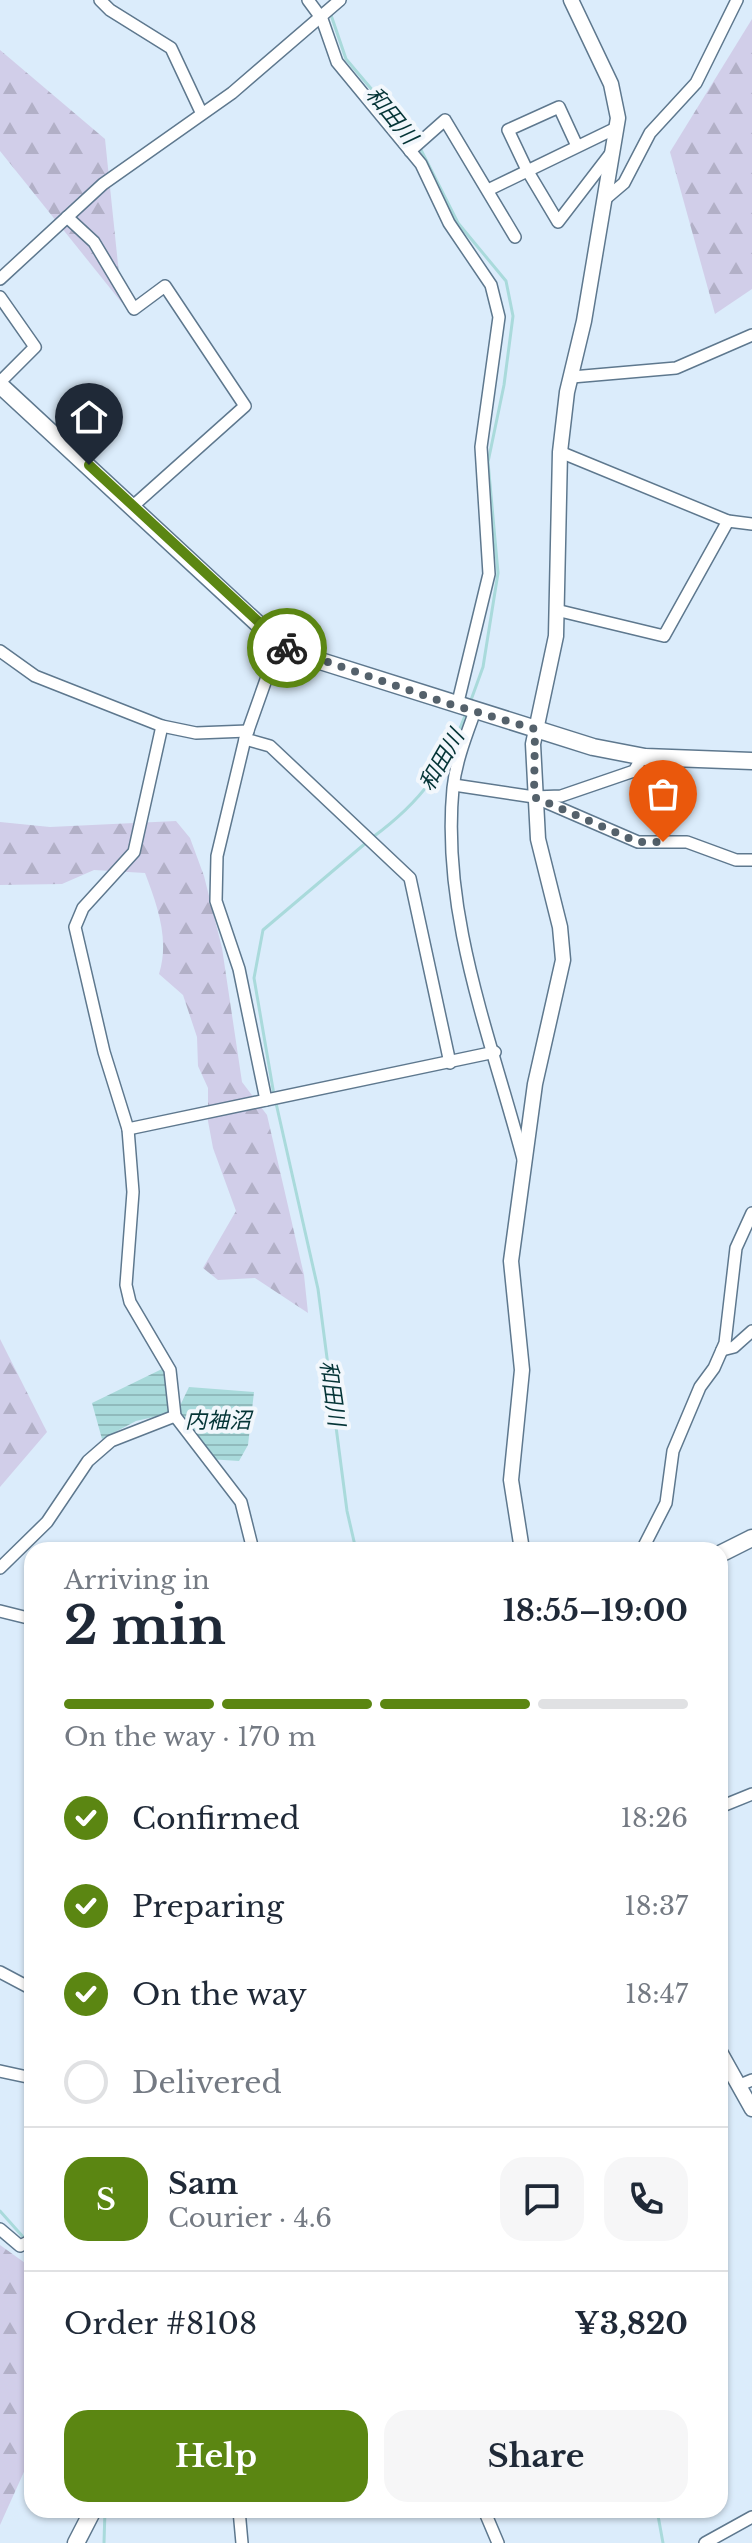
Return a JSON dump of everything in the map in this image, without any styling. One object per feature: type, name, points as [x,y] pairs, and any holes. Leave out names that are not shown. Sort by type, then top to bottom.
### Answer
[{"type":"main road","points":[[0,383],[279,643],[295,653],[593,747],[643,756],[752,761]]},
{"type":"main road","points":[[728,1550],[752,1538]]},
{"type":"main road","points":[[76,2543],[89,2518]]},
{"type":"street","points":[[100,0],[110,10],[171,48],[201,112]]},
{"type":"street","points":[[308,0],[322,19],[337,62],[421,164],[449,223],[491,285],[499,317],[481,447],[489,574],[457,706]]},
{"type":"street","points":[[0,279],[103,184],[232,93],[322,19],[340,0]]},
{"type":"street","points":[[521,1542],[511,1480],[522,1370],[511,1261],[535,1084],[563,960],[560,927],[538,839],[534,797],[535,729],[553,656],[560,452],[616,128],[616,99],[611,84],[571,0]]},
{"type":"street","points":[[604,200],[624,183],[650,133],[696,83],[737,0]]},
{"type":"street","points":[[577,146],[559,107],[508,130],[527,170],[558,222],[611,153]]},
{"type":"street","points":[[410,151],[445,120],[515,237]]},
{"type":"street","points":[[488,190],[616,128]]},
{"type":"street","points":[[67,217],[94,242],[134,309],[165,286],[245,406],[133,506]]},
{"type":"street","points":[[0,297],[35,347],[0,383]]},
{"type":"street","points":[[572,377],[676,368],[752,335]]},
{"type":"street","points":[[560,452],[728,521],[752,524]]},
{"type":"street","points":[[556,610],[664,636],[728,521]]},
{"type":"street","points":[[266,1100],[239,969],[216,901],[217,856],[246,735],[279,643]]},
{"type":"street","points":[[0,651],[35,676],[162,726],[196,733],[246,735],[270,746],[410,878],[450,1063]]},
{"type":"street","points":[[475,711],[461,751],[454,785],[455,900],[465,951],[523,1160]]},
{"type":"street","points":[[162,726],[134,852],[83,908],[75,927],[104,1052],[128,1129],[133,1192],[126,1285],[130,1302],[170,1370],[175,1416],[241,1502],[251,1542]]},
{"type":"street","points":[[454,785],[534,797],[561,796],[634,771],[643,756]]},
{"type":"street","points":[[534,797],[638,842],[687,842],[736,860],[752,860]]},
{"type":"street","points":[[128,1129],[495,1052]]},
{"type":"street","points":[[646,1542],[666,1503],[673,1451],[700,1387],[722,1350],[736,1248],[752,1213]]},
{"type":"street","points":[[722,1350],[734,1347],[752,1331]]},
{"type":"street","points":[[26,1542],[53,1515],[88,1461],[111,1441],[175,1416]]},
{"type":"street","points":[[0,1568],[24,1544]]},
{"type":"street","points":[[0,1611],[24,1617]]},
{"type":"street","points":[[728,1804],[752,1794]]},
{"type":"street","points":[[0,1972],[24,1985]]},
{"type":"street","points":[[728,2061],[746,2082],[752,2109]]},
{"type":"street","points":[[0,2071],[24,2076]]},
{"type":"street","points":[[0,2229],[20,2246],[24,2244]]},
{"type":"street","points":[[705,2543],[752,2517]]},
{"type":"street","points":[[240,2518],[242,2543]]},
{"type":"street","points":[[486,2518],[494,2542]]},
{"type":"green space","points":[[752,19],[752,289],[715,314],[670,152]]},
{"type":"green space","points":[[0,50],[105,139],[122,303],[0,151]]},
{"type":"green space","points":[[176,821],[190,838],[204,876],[222,948],[242,1082],[267,1115],[304,1275],[308,1313],[255,1278],[218,1280],[203,1268],[236,1211],[213,1148],[208,1121],[208,1088],[198,1066],[197,1037],[183,995],[159,974],[163,935],[145,873],[94,870],[62,884],[0,885],[0,822],[50,827]]},
{"type":"green space","points":[[0,1339],[47,1432],[0,1487]]},
{"type":"green space","points":[[0,2245],[24,2262],[24,2472],[0,2525]]},
{"type":"water","points":[[164,1368],[171,1413],[136,1421],[102,1439],[92,1403]]},
{"type":"water","name":"内袖沼","points":[[189,1387],[254,1392],[248,1445],[239,1461],[208,1459],[175,1416]]},
{"type":"waterway","name":"和田川","points":[[331,15],[346,59],[418,144],[458,223],[506,281],[513,316],[504,385],[488,462],[498,573],[483,667],[471,700]]},
{"type":"waterway","name":"和田川","points":[[373,837],[405,810],[430,782],[450,750],[467,711]]},
{"type":"waterway","name":"和田川","points":[[274,1095],[254,978],[263,930],[367,842]]},
{"type":"waterway","name":"和田川","points":[[276,1103],[318,1289],[347,1511],[354,1542]]},
{"type":"waterway","points":[[0,2211],[24,2238]]},
{"type":"waterway","points":[[104,2543],[105,2518]]},
{"type":"waterway","name":"和田川","points":[[658,2518],[663,2543]]},
{"type":"way so far","points":[[287,648],[446,703],[535,729],[534,797],[638,842],[663,842]]},
{"type":"route","points":[[89,465],[287,648]]}]
